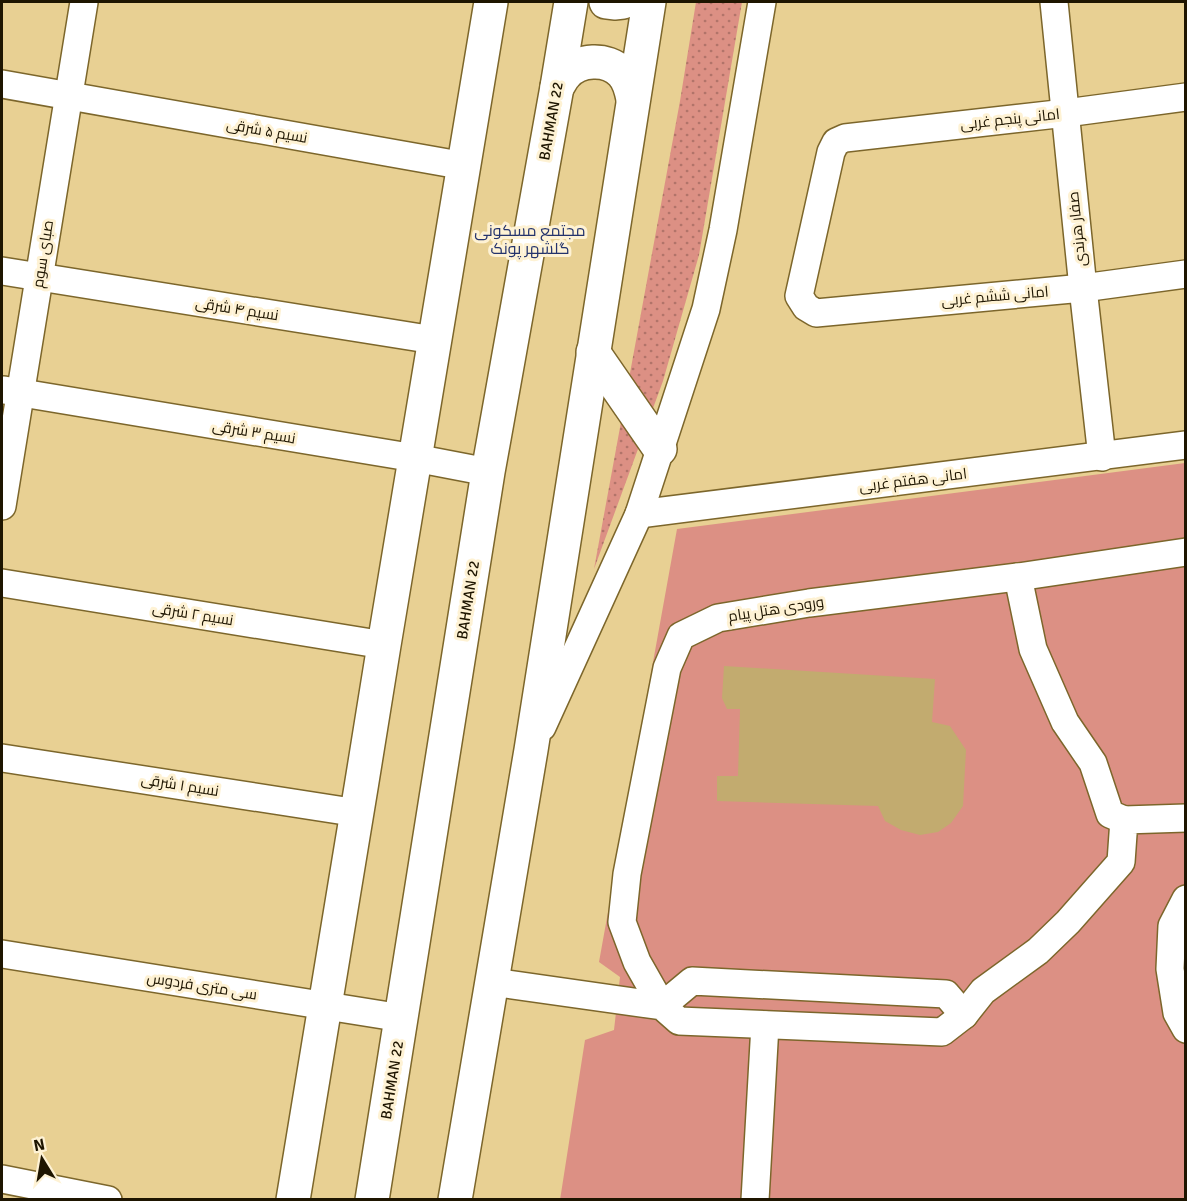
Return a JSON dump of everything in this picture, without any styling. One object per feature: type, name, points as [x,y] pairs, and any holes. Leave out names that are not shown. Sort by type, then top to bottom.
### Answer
[{"type":"main road","points":[[293,1200],[491,2]]},
{"type":"main road","name":"BAHMAN 22","points":[[372,1200],[488,472],[571,2]]},
{"type":"main road","points":[[606,2],[622,2]]},
{"type":"main road","points":[[455,1200],[531,750],[650,2]]},
{"type":"main road","points":[[557,87],[565,74],[577,65],[592,61],[608,63],[621,72],[630,84],[633,99]]},
{"type":"main road","points":[[594,352],[660,449]]},
{"type":"street","name":"صبای سوم","points":[[2,506],[11,392],[39,278],[84,2]]},
{"type":"street","points":[[531,750],[639,514],[706,309],[725,218],[762,2]]},
{"type":"street","name":"صفار هرندی","points":[[1054,2],[1102,457]]},
{"type":"street","name":"نسیم ۵ شرقی","points":[[2,84],[465,166]]},
{"type":"street","name":"امانی پنجم غربی","points":[[806,307],[799,296],[831,152],[836,142],[845,138],[1185,97]]},
{"type":"street","name":"نسیم ۴ شرقی","points":[[2,271],[434,340]]},
{"type":"street","name":"امانی ششم غربی","points":[[806,307],[816,313],[1083,288],[1185,274]]},
{"type":"street","name":"نسیم ۳ شرقی","points":[[11,392],[488,472]]},
{"type":"street","name":"امانی هفتم غربی","points":[[639,514],[1185,446]]},
{"type":"street","name":"ورودی هتل پیام","points":[[662,1006],[637,962],[622,922],[627,873],[667,668],[681,636],[718,618],[809,603],[1018,577],[1185,552]]},
{"type":"street","points":[[1018,577],[1033,649],[1065,722],[1093,763],[1110,814],[1124,820],[1185,818]]},
{"type":"street","name":"نسیم ۲ شرقی","points":[[2,583],[384,645]]},
{"type":"street","name":"نسیم ۱ شرقی","points":[[2,758],[358,813]]},
{"type":"street","points":[[492,982],[662,1006],[679,1021],[942,1032],[964,1015],[983,990],[1046,944],[1121,862],[1124,820]]},
{"type":"street","points":[[1185,899],[1172,926],[1170,969],[1177,1013],[1185,1029]]},
{"type":"street","name":"سی متری فردوس","points":[[2,954],[402,1018]]},
{"type":"street","points":[[662,1006],[692,981],[946,994],[964,1015]]},
{"type":"street","points":[[755,1200],[765,1025]]},
{"type":"street","points":[[2,1179],[108,1200]]},
{"type":"shaded area","points":[[696,2],[742,2],[699,255],[663,381],[594,569],[680,101]]},
{"type":"shaded area","points":[[1185,463],[1185,1199],[560,1200],[585,1040],[614,1030],[620,977],[599,962],[677,529]]},
{"type":"building","points":[[724,666],[935,679],[932,722],[950,726],[966,750],[963,806],[951,823],[938,832],[920,835],[901,830],[885,821],[878,806],[717,801],[717,776],[738,776],[740,709],[727,709],[722,698]]},
{"type":"district","name":"مجتمع مسکونی گلشهر پونک","points":[[530,239]]}]
